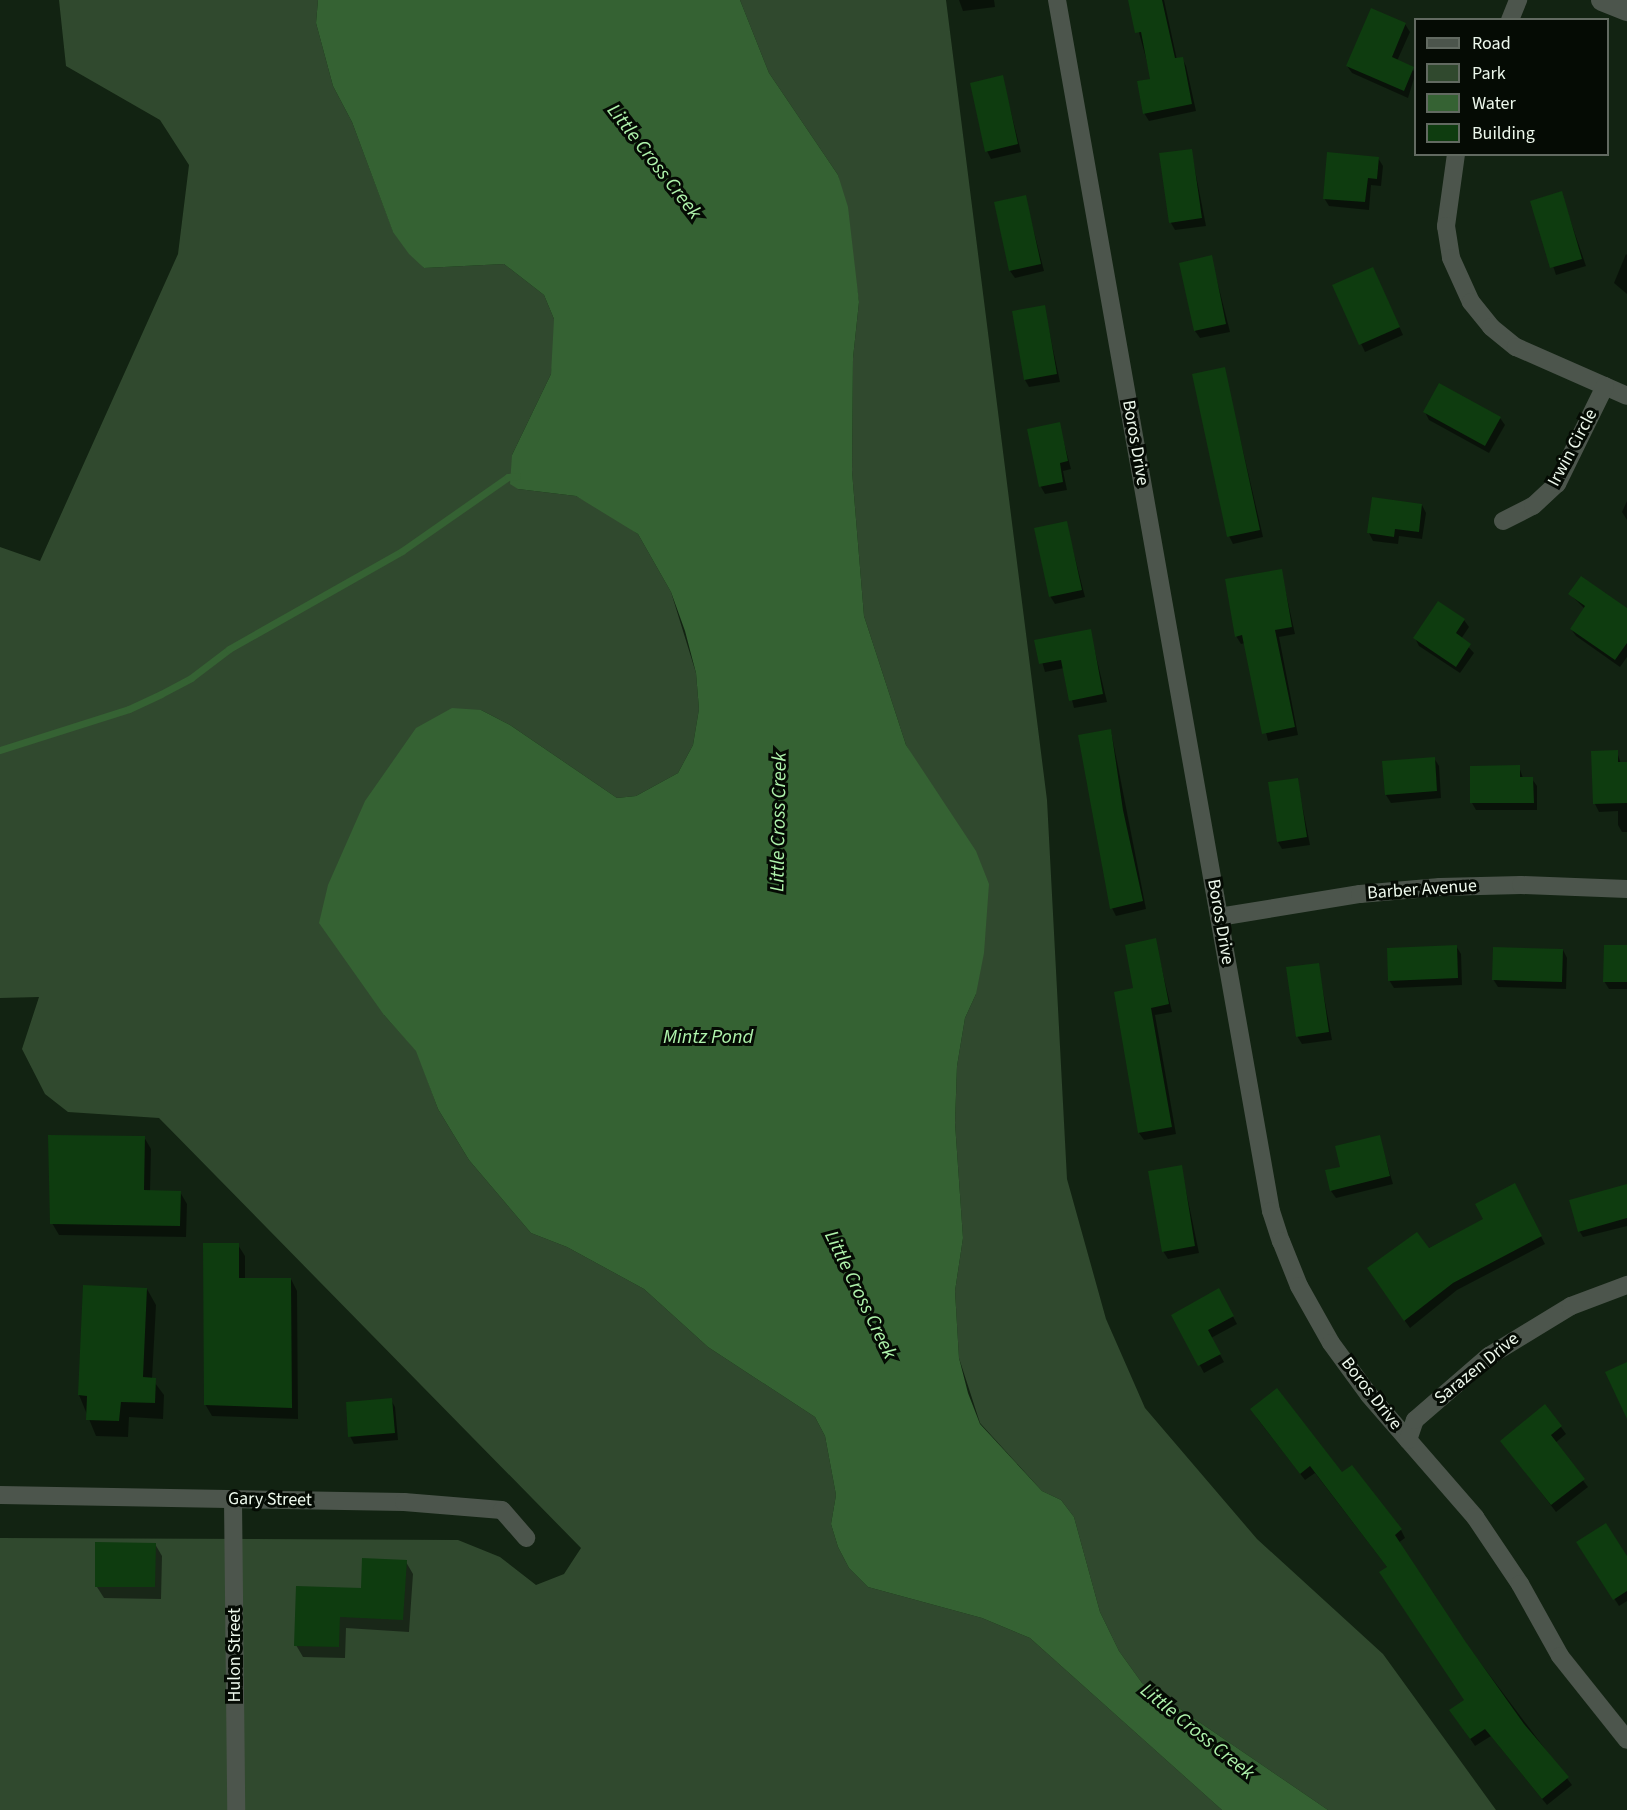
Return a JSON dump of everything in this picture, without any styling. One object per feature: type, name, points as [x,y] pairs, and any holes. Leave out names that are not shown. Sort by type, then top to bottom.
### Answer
[{"type":"street","name":"Boros Drive","points":[[1057,0],[1271,1211],[1299,1286],[1331,1343],[1369,1395],[1475,1517],[1520,1584],[1560,1656],[1627,1740]]},
{"type":"street","points":[[1511,18],[1518,0]]},
{"type":"street","points":[[1602,0],[1627,10]]},
{"type":"street","points":[[1456,156],[1446,226],[1451,258],[1471,302],[1491,327],[1516,347],[1627,396]]},
{"type":"street","name":"Irwin Circle","points":[[1503,521],[1533,506],[1557,484],[1605,386]]},
{"type":"street","name":"Barber Avenue","points":[[1219,917],[1360,894],[1440,887],[1521,885],[1627,890]]},
{"type":"street","name":"Sarazen Drive","points":[[1408,1440],[1416,1420],[1489,1356],[1571,1306],[1627,1285]]},
{"type":"street","name":"Gary Street","points":[[0,1495],[404,1502],[502,1510],[526,1538]]},
{"type":"street","name":"Hulon Street","points":[[233,1500],[236,1810]]},
{"type":"green space","points":[[59,0],[318,0],[316,23],[333,86],[352,122],[393,231],[424,268],[504,264],[544,295],[554,319],[555,349],[551,374],[512,455],[518,489],[576,496],[609,513],[638,534],[671,592],[696,673],[699,709],[693,745],[678,773],[636,796],[617,798],[510,725],[481,710],[384,1015],[417,1051],[438,1109],[469,1160],[531,1233],[567,1247],[644,1289],[708,1347],[815,1417],[825,1436],[836,1495],[831,1524],[838,1547],[849,1568],[868,1587],[982,1618],[1030,1638],[1222,1810],[0,1810],[0,1538],[458,1540],[500,1557],[536,1585],[564,1574],[581,1548],[159,1118],[68,1112],[45,1094],[22,1049],[39,997],[0,998],[0,547],[40,561],[178,254],[189,165],[160,120],[66,66]]},
{"type":"green space","points":[[740,0],[946,0],[1047,800],[1067,1179],[1106,1319],[1145,1408],[1257,1539],[1383,1654],[1496,1810],[1328,1810],[1142,1683],[1119,1651],[1100,1612],[1074,1517],[1061,1500],[1042,1491],[980,1423],[959,1358],[955,1291],[963,1238],[955,1123],[957,1066],[965,1018],[976,994],[925,779],[906,745],[864,616],[852,471],[853,358],[859,302],[838,175],[769,73]]},
{"type":"water","name":"Mintz Pond","points":[[318,0],[740,0],[769,73],[838,175],[848,207],[859,302],[853,358],[852,471],[864,616],[906,745],[976,851],[989,884],[984,953],[976,994],[965,1018],[957,1066],[955,1123],[963,1238],[955,1291],[959,1358],[968,1393],[980,1424],[1042,1491],[1061,1500],[1074,1517],[1100,1612],[1119,1651],[1142,1683],[1328,1810],[1222,1810],[1030,1638],[982,1618],[868,1587],[849,1568],[838,1547],[831,1524],[836,1495],[825,1436],[815,1417],[708,1347],[644,1289],[567,1247],[531,1233],[469,1160],[438,1109],[416,1051],[384,1015],[319,923],[328,885],[365,801],[416,728],[452,708],[481,710],[510,725],[617,798],[636,796],[678,773],[693,745],[699,709],[696,673],[685,631],[671,592],[638,534],[576,496],[518,489],[510,484],[512,455],[551,374],[554,319],[544,295],[504,264],[424,268],[409,254],[393,232],[352,122],[333,86],[316,23]]},
{"type":"building","points":[[1128,0],[1162,0],[1175,58],[1183,57],[1192,104],[1143,114],[1137,81],[1150,79],[1141,32],[1135,33]]},
{"type":"building","points":[[1371,8],[1406,23],[1392,57],[1414,67],[1404,91],[1346,66]]},
{"type":"building","points":[[1003,75],[1018,144],[985,152],[970,83]]},
{"type":"building","points":[[1192,149],[1202,218],[1169,223],[1159,153]]},
{"type":"building","points":[[1327,152],[1379,157],[1377,179],[1368,178],[1365,202],[1323,199]]},
{"type":"building","points":[[1562,191],[1582,259],[1550,268],[1530,201]]},
{"type":"building","points":[[1026,195],[1041,264],[1009,271],[994,202]]},
{"type":"building","points":[[1212,255],[1226,324],[1194,331],[1179,263]]},
{"type":"building","points":[[1373,267],[1400,327],[1359,345],[1332,285]]},
{"type":"building","points":[[1045,305],[1057,374],[1024,380],[1012,311]]},
{"type":"building","points":[[1225,367],[1260,530],[1227,537],[1192,374]]},
{"type":"building","points":[[1439,383],[1501,417],[1485,446],[1423,412]]},
{"type":"building","points":[[1060,422],[1068,461],[1060,463],[1063,482],[1039,487],[1027,429]]},
{"type":"building","points":[[1372,497],[1422,504],[1419,532],[1395,529],[1394,537],[1367,533]]},
{"type":"building","points":[[1067,521],[1082,590],[1049,597],[1034,528]]},
{"type":"building","points":[[1282,569],[1292,627],[1275,630],[1295,727],[1262,734],[1242,635],[1235,637],[1225,579]]},
{"type":"building","points":[[1581,576],[1627,608],[1627,643],[1615,660],[1570,629],[1585,606],[1568,594]]},
{"type":"building","points":[[1438,601],[1465,619],[1456,633],[1471,644],[1456,667],[1413,638]]},
{"type":"building","points":[[1091,629],[1103,694],[1069,701],[1061,660],[1039,664],[1034,640]]},
{"type":"building","points":[[1111,729],[1123,810],[1143,901],[1110,909],[1078,735]]},
{"type":"building","points":[[1618,750],[1618,762],[1627,762],[1627,803],[1593,804],[1591,751]]},
{"type":"building","points":[[1435,757],[1437,791],[1385,795],[1382,761]]},
{"type":"building","points":[[1520,765],[1520,777],[1533,777],[1534,803],[1470,803],[1470,766]]},
{"type":"building","points":[[1298,778],[1307,837],[1277,842],[1268,782]]},
{"type":"building","points":[[1156,938],[1169,1004],[1151,1008],[1172,1127],[1138,1133],[1114,992],[1133,988],[1125,945]]},
{"type":"building","points":[[1457,945],[1458,978],[1388,981],[1387,948]]},
{"type":"building","points":[[1604,945],[1627,945],[1627,982],[1603,982]]},
{"type":"building","points":[[1493,947],[1563,949],[1562,982],[1492,980]]},
{"type":"building","points":[[1319,963],[1329,1032],[1296,1037],[1286,967]]},
{"type":"building","points":[[48,1135],[145,1136],[144,1190],[181,1191],[180,1226],[50,1224]]},
{"type":"building","points":[[1380,1135],[1390,1176],[1330,1191],[1325,1170],[1340,1167],[1335,1146]]},
{"type":"building","points":[[1182,1165],[1195,1246],[1162,1252],[1148,1171]]},
{"type":"building","points":[[1515,1183],[1542,1236],[1453,1283],[1404,1321],[1367,1268],[1417,1232],[1429,1248],[1483,1219],[1475,1204]]},
{"type":"building","points":[[1627,1184],[1627,1218],[1578,1232],[1569,1200]]},
{"type":"building","points":[[203,1243],[239,1243],[239,1278],[291,1278],[292,1408],[204,1405]]},
{"type":"building","points":[[83,1285],[147,1288],[143,1377],[156,1378],[155,1403],[121,1402],[119,1421],[86,1420],[87,1396],[78,1395]]},
{"type":"building","points":[[1219,1288],[1234,1316],[1208,1330],[1221,1354],[1198,1366],[1171,1315]]},
{"type":"building","points":[[1627,1362],[1627,1419],[1605,1372]]},
{"type":"building","points":[[1277,1388],[1342,1472],[1352,1465],[1402,1529],[1395,1535],[1465,1641],[1524,1724],[1569,1777],[1542,1799],[1485,1729],[1470,1739],[1449,1710],[1464,1700],[1379,1572],[1387,1567],[1310,1466],[1300,1474],[1250,1409]]},
{"type":"building","points":[[392,1398],[395,1433],[348,1437],[346,1402]]},
{"type":"building","points":[[1545,1404],[1562,1426],[1551,1435],[1585,1479],[1551,1505],[1500,1441]]},
{"type":"building","points":[[1606,1523],[1627,1556],[1627,1591],[1613,1600],[1576,1542]]},
{"type":"building","points":[[95,1542],[156,1543],[155,1587],[95,1587]]},
{"type":"building","points":[[362,1558],[407,1560],[403,1620],[340,1617],[339,1647],[294,1646],[296,1586],[361,1588]]},
{"type":"waterway","points":[[0,750],[129,709],[161,694],[191,678],[229,649],[402,551],[508,477],[517,476]]},
{"type":"water label","name":"Little Cross Creek","points":[[654,162]]},
{"type":"water label","name":"Little Cross Creek","points":[[779,822]]},
{"type":"water label","name":"Little Cross Creek","points":[[860,1295]]},
{"type":"water label","name":"Little Cross Creek","points":[[1197,1732]]}]
